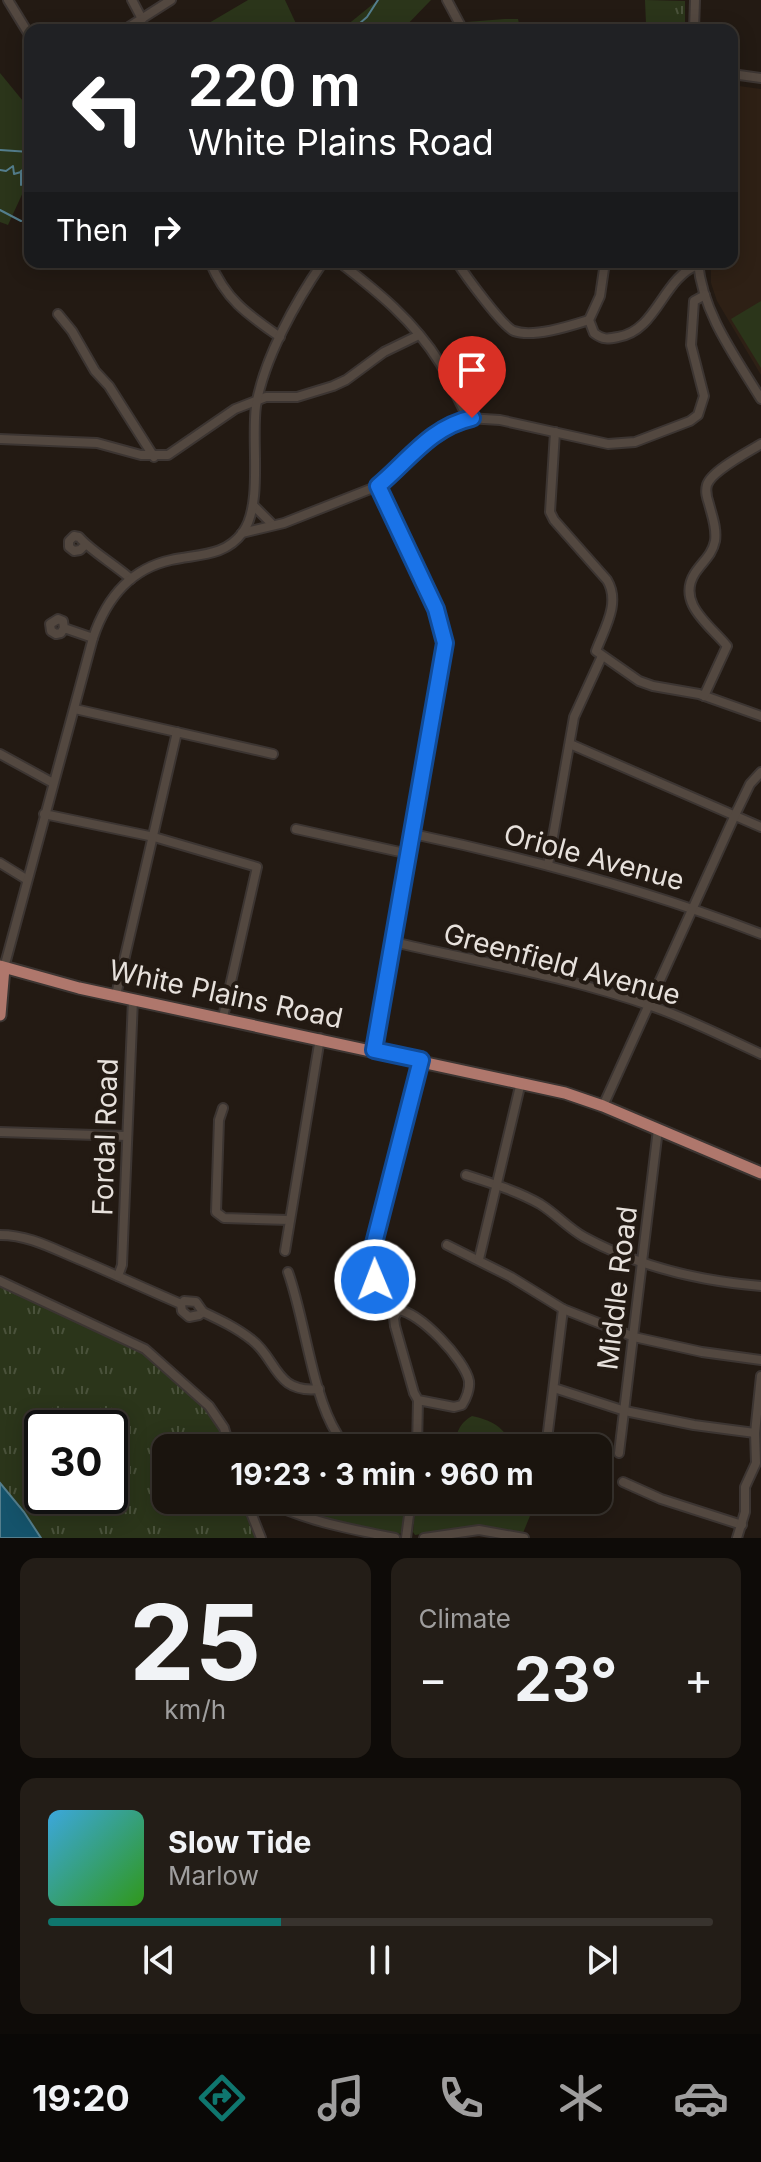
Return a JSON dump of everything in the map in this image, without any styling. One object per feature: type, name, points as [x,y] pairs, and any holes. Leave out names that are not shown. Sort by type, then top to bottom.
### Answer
[{"type":"main road","name":"White Plains Road","points":[[1,968],[521,1082],[603,1106],[761,1173]]},
{"type":"main road","points":[[0,1015],[1,968]]},
{"type":"street","points":[[8,0],[24,26]]},
{"type":"street","points":[[132,0],[142,19]]},
{"type":"street","points":[[134,24],[171,0]]},
{"type":"street","points":[[447,0],[460,24]]},
{"type":"street","points":[[694,24],[695,0]]},
{"type":"street","points":[[738,75],[761,78]]},
{"type":"street","points":[[213,268],[228,297],[280,337]]},
{"type":"street","points":[[1,968],[93,638],[105,606],[123,585],[147,568],[169,560],[215,553],[230,547],[242,533],[253,505],[257,401],[280,337],[301,294],[319,268]]},
{"type":"street","points":[[346,268],[392,305],[419,335],[440,363],[468,418]]},
{"type":"street","points":[[461,268],[501,321],[514,331],[547,330],[589,320]]},
{"type":"street","points":[[604,268],[600,296],[589,320],[594,333],[602,339],[631,334],[643,324],[684,272],[691,268]]},
{"type":"street","points":[[699,268],[717,327],[761,399]]},
{"type":"street","points":[[707,300],[761,389]]},
{"type":"street","points":[[242,533],[310,514],[378,486],[430,436],[468,418],[488,418],[608,444],[623,444],[676,427],[698,415],[704,396],[691,345],[694,301],[707,300]]},
{"type":"street","points":[[58,314],[154,457]]},
{"type":"street","points":[[0,439],[97,443],[154,457],[168,455],[224,414],[266,397],[297,397],[333,386],[384,352],[419,335]]},
{"type":"street","points":[[548,865],[579,704],[599,654],[612,608],[613,591],[550,512],[555,432]]},
{"type":"street","points":[[704,696],[727,646],[697,613],[689,594],[695,573],[714,544],[715,530],[707,499],[707,485],[713,475],[761,444]]},
{"type":"street","points":[[374,1050],[445,639],[436,609],[378,486]]},
{"type":"street","points":[[253,505],[273,525]]},
{"type":"street","points":[[84,546],[103,555],[131,579]]},
{"type":"street","points":[[64,628],[93,638]]},
{"type":"street","points":[[599,654],[639,681],[704,696],[758,715],[761,705]]},
{"type":"street","points":[[75,709],[273,754]]},
{"type":"street","points":[[116,995],[177,732]]},
{"type":"street","points":[[570,744],[761,827]]},
{"type":"street","points":[[0,754],[53,783]]},
{"type":"street","points":[[603,1106],[735,815],[750,784],[761,772]]},
{"type":"street","points":[[44,814],[154,837],[252,864],[257,869],[223,1017]]},
{"type":"street","points":[[296,829],[409,854]]},
{"type":"street","name":"Oriole Avenue","points":[[413,834],[548,865],[692,907],[761,934]]},
{"type":"street","points":[[0,863],[26,879]]},
{"type":"street","name":"Greenfield Avenue","points":[[393,942],[547,977],[648,1005],[761,1054]]},
{"type":"street","name":"Fordal Road","points":[[118,1276],[122,1265],[133,999]]},
{"type":"street","points":[[285,1251],[320,1038]]},
{"type":"street","points":[[396,1312],[375,1280],[371,1255],[421,1060]]},
{"type":"street","points":[[479,1259],[521,1082]]},
{"type":"street","points":[[223,1108],[219,1120],[216,1212],[224,1218],[289,1220]]},
{"type":"street","name":"Middle Road","points":[[619,1453],[658,1129]]},
{"type":"street","points":[[0,1132],[127,1136]]},
{"type":"street","points":[[466,1175],[540,1204],[584,1237],[643,1263],[690,1276],[761,1286]]},
{"type":"street","points":[[0,1235],[13,1235],[41,1243],[181,1304]]},
{"type":"street","points":[[447,1245],[479,1259],[563,1309],[634,1337],[691,1350],[761,1360]]},
{"type":"street","points":[[288,1272],[299,1302],[319,1389],[337,1434]]},
{"type":"street","points":[[0,1281],[145,1349],[211,1408],[226,1434]]},
{"type":"street","points":[[181,1304],[184,1301],[196,1302],[203,1312],[226,1322],[252,1340],[274,1371],[287,1382],[304,1389],[319,1389]]},
{"type":"street","points":[[181,1304],[182,1311],[189,1317],[203,1312]]},
{"type":"street","points":[[548,1434],[563,1309]]},
{"type":"street","points":[[396,1312],[409,1312],[426,1323],[456,1358],[469,1380],[462,1405],[454,1407],[418,1400]]},
{"type":"street","points":[[396,1312],[394,1318],[400,1349],[418,1400],[417,1434]]},
{"type":"street","points":[[737,1538],[742,1525],[745,1487],[756,1463],[755,1433],[761,1376]]},
{"type":"street","points":[[554,1388],[625,1411],[755,1433]]},
{"type":"street","points":[[623,1482],[661,1499],[742,1525]]},
{"type":"street","points":[[252,1514],[261,1538]]},
{"type":"street","points":[[294,1514],[395,1538]]},
{"type":"street","points":[[406,1538],[409,1514]]},
{"type":"street","points":[[424,1538],[479,1530],[524,1538]]},
{"type":"shaded area","points":[[738,86],[761,89],[761,375],[717,301],[711,283],[711,268],[738,268]]},
{"type":"green space","points":[[248,0],[285,0],[296,24],[207,24]]},
{"type":"green space","points":[[378,0],[431,0],[408,24],[348,24]]},
{"type":"green space","points":[[645,0],[685,1],[685,24],[646,23]]},
{"type":"green space","points":[[518,19],[519,24],[468,24]]},
{"type":"green space","points":[[0,73],[24,100],[24,190],[8,225],[0,222]]},
{"type":"green space","points":[[761,301],[761,368],[731,319]]},
{"type":"green space","points":[[0,1288],[6,1288],[143,1352],[204,1407],[218,1425],[221,1434],[152,1434],[152,1514],[245,1514],[257,1538],[0,1538]]},
{"type":"green space","points":[[472,1416],[485,1420],[495,1424],[505,1434],[457,1434]]},
{"type":"green space","points":[[306,1514],[406,1514],[404,1529],[400,1534]]},
{"type":"green space","points":[[415,1514],[531,1514],[523,1533],[473,1526],[415,1535]]},
{"type":"water","points":[[0,1483],[41,1538],[0,1538]]},
{"type":"waterway","points":[[359,24],[378,0]]},
{"type":"waterway","points":[[0,150],[24,152]]},
{"type":"waterway","points":[[0,170],[6,171],[13,166],[14,174],[21,172]]},
{"type":"waterway","points":[[21,173],[21,185]]},
{"type":"waterway","points":[[0,210],[21,221]]},
{"type":"route","points":[[375,1280],[371,1255],[421,1060],[374,1050],[445,643],[436,609],[378,486],[430,436],[472,418]]}]
